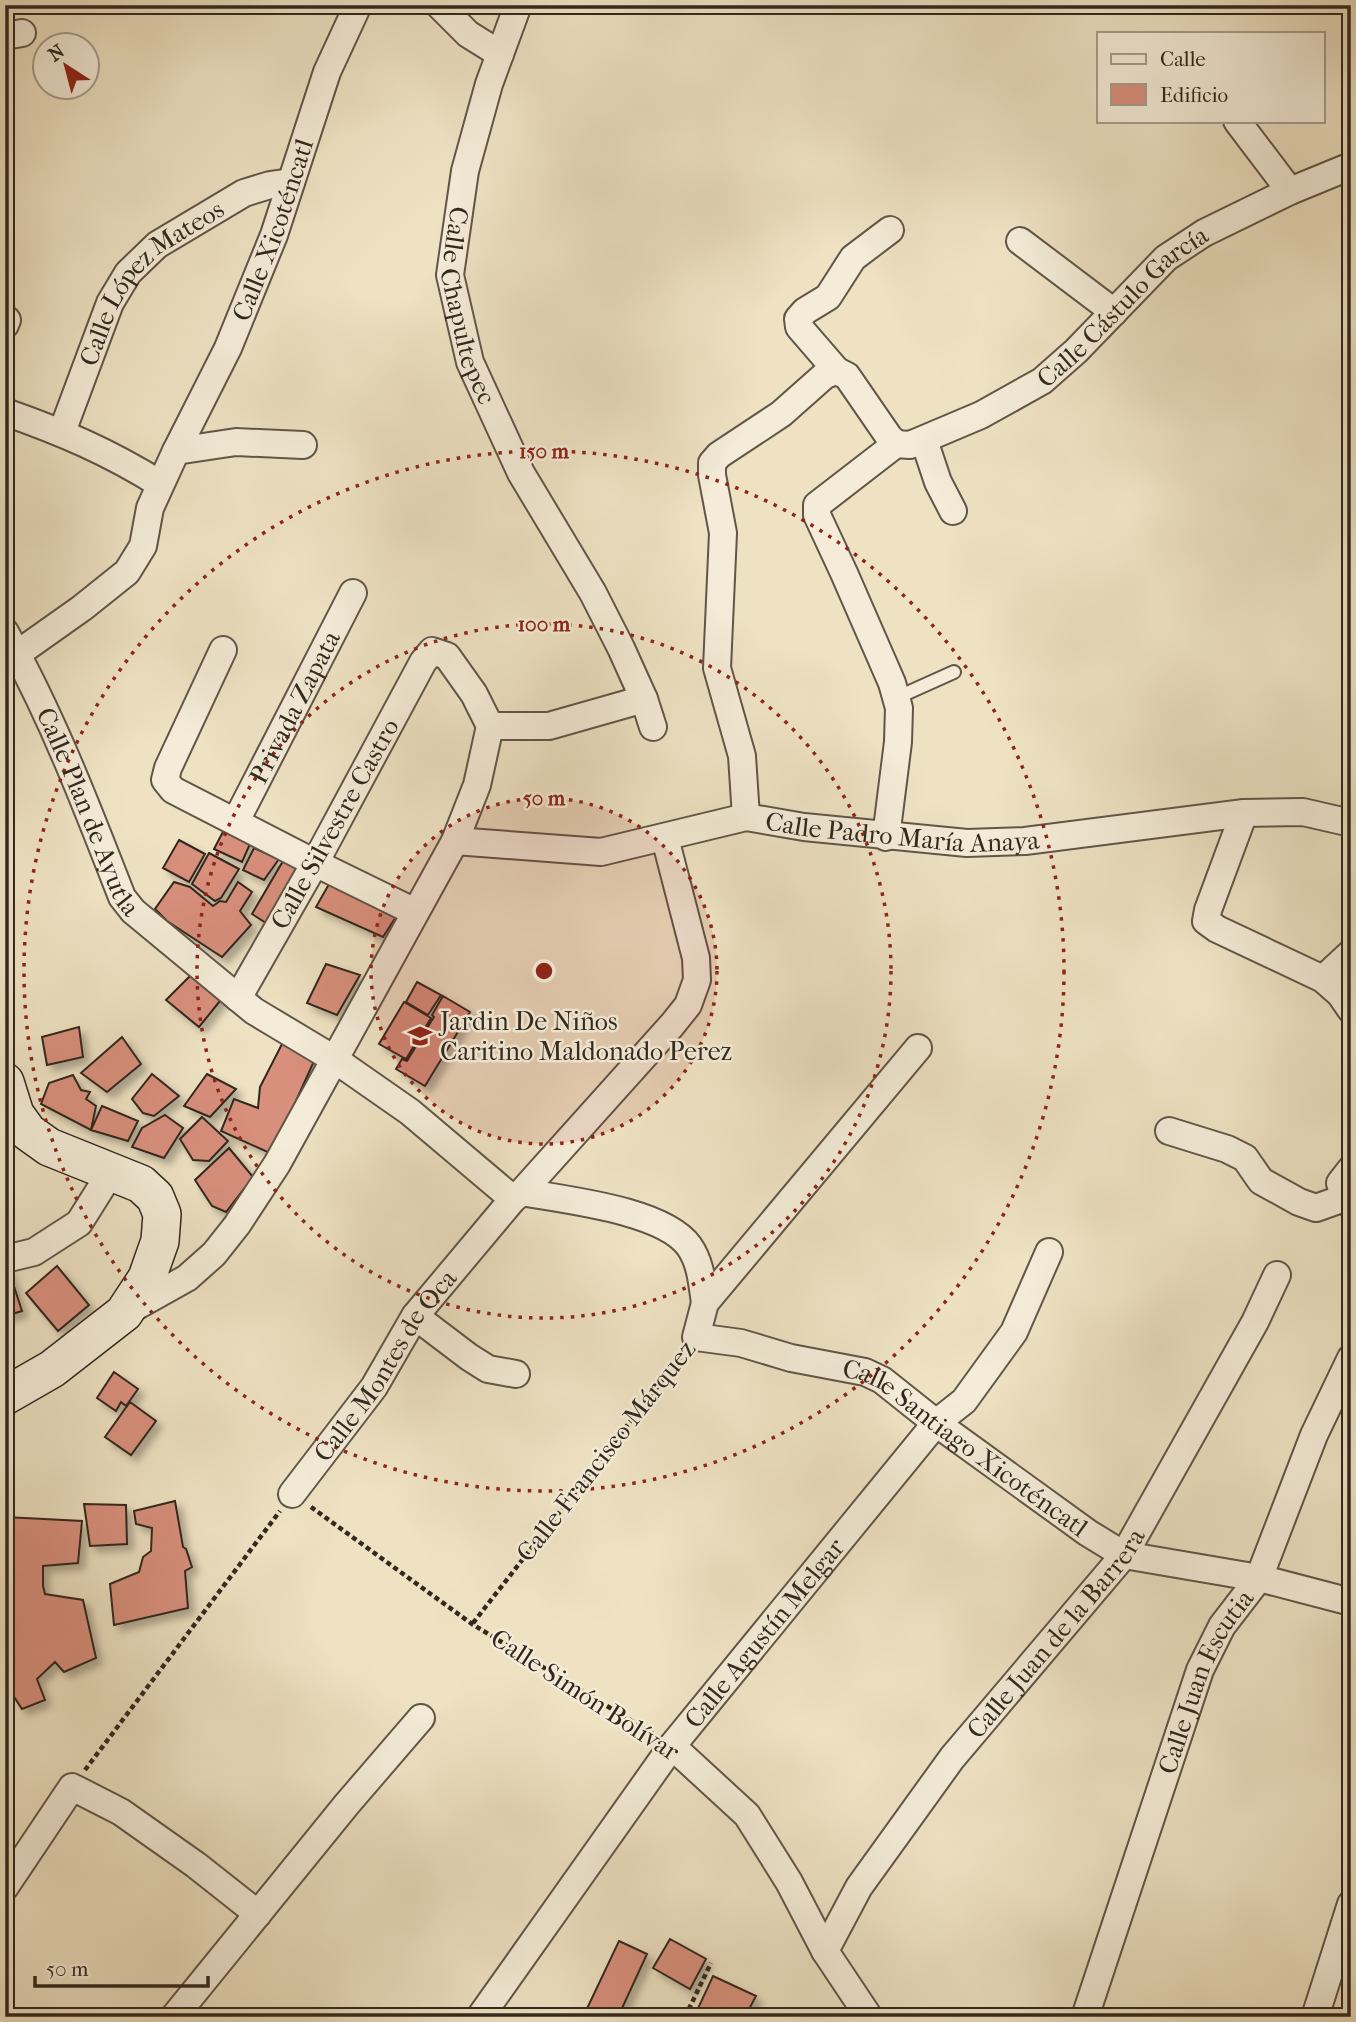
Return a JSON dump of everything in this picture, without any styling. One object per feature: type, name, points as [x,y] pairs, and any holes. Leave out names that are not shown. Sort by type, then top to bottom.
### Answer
[{"type":"street","name":"Calle Xicoténcatl","points":[[176,451],[228,348],[274,235],[327,72],[358,5]]},
{"type":"street","points":[[439,5],[468,34],[500,54]]},
{"type":"street","name":"Calle Chapultepec","points":[[518,5],[489,84],[464,172],[450,275],[470,362],[521,473],[593,593],[621,648],[644,699],[653,727]]},
{"type":"street","points":[[1238,122],[1290,191]]},
{"type":"street","name":"Calle Cástulo García","points":[[896,444],[910,445],[924,440],[981,415],[1042,381],[1076,351],[1166,258],[1204,233],[1290,191],[1351,166]]},
{"type":"street","name":"Calle López Mateos","points":[[62,432],[110,303],[128,273],[157,245],[244,193],[291,182]]},
{"type":"street","points":[[886,836],[898,742],[899,708],[892,683],[817,515],[817,505],[896,444],[846,376],[837,371],[799,327],[798,319],[805,311],[828,297],[853,258],[890,230]]},
{"type":"street","points":[[1020,241],[1114,312]]},
{"type":"street","points":[[746,817],[742,756],[717,668],[723,533],[712,463],[719,455],[781,414],[825,375],[837,371]]},
{"type":"street","points":[[5,412],[62,432],[124,461],[160,485]]},
{"type":"street","points":[[924,440],[938,482],[953,511]]},
{"type":"street","points":[[176,451],[236,442],[303,445]]},
{"type":"street","name":"Calle Plan de Ayutla","points":[[176,451],[150,508],[143,546],[127,572],[82,608],[11,643],[78,782],[122,897],[133,911],[254,1011],[334,1059],[410,1112],[518,1195],[636,1215],[670,1229],[688,1245],[699,1266],[705,1303]]},
{"type":"street","name":"Privada Zapata","points":[[236,821],[354,593]]},
{"type":"street","points":[[223,650],[168,768],[165,780],[173,790],[415,912]]},
{"type":"street","name":"Calle Silvestre Castro","points":[[238,998],[315,863],[423,662],[432,651],[447,656],[474,694],[490,726]]},
{"type":"street","points":[[5,1396],[52,1368],[124,1313],[187,1278],[214,1254],[237,1224],[277,1164],[455,841],[477,785],[490,726],[549,726],[644,699]]},
{"type":"street","name":"Calle Padro María Anaya","points":[[455,841],[601,852],[746,817],[804,827],[967,843],[1025,841],[1244,813],[1303,812],[1351,823]]},
{"type":"street","points":[[1244,813],[1206,921],[1217,929],[1324,979],[1340,994],[1351,1010]]},
{"type":"street","name":"Calle Montes de Oca","points":[[292,1494],[374,1387],[415,1316],[518,1195],[663,1036],[688,1004],[697,981],[696,958],[665,838]]},
{"type":"street","points":[[1324,979],[1351,953]]},
{"type":"street","name":"Calle Francisco Márquez","points":[[696,1337],[705,1303],[918,1048]]},
{"type":"street","points":[[8,1105],[28,1132],[49,1147],[141,1184],[155,1198],[163,1214],[160,1241],[147,1278],[124,1313]]},
{"type":"street","points":[[1169,1131],[1227,1149],[1245,1158],[1261,1181],[1299,1202],[1316,1208],[1346,1189]]},
{"type":"street","points":[[5,1259],[34,1252],[79,1223],[111,1172]]},
{"type":"street","name":"Calle Agustín Melgar","points":[[480,2017],[672,1746],[936,1423],[964,1401],[1014,1332],[1049,1252]]},
{"type":"street","name":"Calle Juan de la Barrera","points":[[825,1951],[859,1886],[952,1758],[1124,1555],[1255,1322],[1278,1275]]},
{"type":"street","points":[[415,1316],[488,1369],[516,1374]]},
{"type":"street","name":"Calle Santiago Xicoténcatl","points":[[696,1337],[741,1343],[791,1358],[865,1372],[881,1380],[1088,1533],[1124,1555],[1259,1577],[1351,1602]]},
{"type":"street","name":"Calle Juan Escutia","points":[[1085,2017],[1200,1670],[1222,1626],[1259,1577],[1314,1435],[1351,1358]]},
{"type":"street","points":[[174,2017],[347,1804],[421,1718]]},
{"type":"street","name":"Calle Simón Bolívar","points":[[672,1746],[747,1815],[789,1882],[825,1951],[869,2017]]},
{"type":"street","points":[[5,1887],[72,1787],[121,1812],[196,1865],[258,1914]]},
{"type":"street","points":[[1315,2017],[1351,1904]]},
{"type":"lane","points":[[896,698],[954,672]]},
{"type":"path","name":"Calle Francisco Márquez","points":[[472,1623],[696,1337]]},
{"type":"path","name":"Calle Simón Bolívar","points":[[292,1494],[472,1623],[672,1746]]},
{"type":"path","points":[[72,1787],[292,1494]]},
{"type":"path","points":[[685,2017],[711,1964]]},
{"type":"building","points":[[228,822],[254,835],[242,862],[214,849]]},
{"type":"building","points":[[179,840],[205,854],[189,882],[163,868]]},
{"type":"building","points":[[254,848],[279,859],[264,880],[243,870]]},
{"type":"building","points":[[209,853],[239,869],[221,898],[215,901],[192,884]]},
{"type":"building","points":[[286,856],[307,869],[274,928],[252,914]]},
{"type":"building","points":[[333,877],[401,909],[383,937],[316,907]]},
{"type":"building","points":[[174,882],[190,887],[213,906],[220,901],[226,902],[238,882],[252,892],[240,911],[251,925],[222,957],[167,921],[155,909]]},
{"type":"building","points":[[326,964],[360,975],[337,1015],[307,1003]]},
{"type":"building","points":[[196,970],[224,996],[199,1027],[166,1000]]},
{"type":"building","points":[[417,982],[441,995],[428,1015],[406,1002]]},
{"type":"building","points":[[443,996],[470,1012],[425,1086],[396,1069],[402,1059],[407,1061],[434,1017],[432,1015]]},
{"type":"building","points":[[404,1002],[431,1018],[406,1059],[379,1044]]},
{"type":"building","points":[[79,1027],[83,1057],[47,1065],[42,1037]]},
{"type":"building","points":[[122,1037],[141,1064],[107,1092],[81,1073]]},
{"type":"building","points":[[283,1042],[315,1059],[272,1154],[221,1131],[234,1099],[258,1108],[260,1087]]},
{"type":"building","points":[[152,1074],[179,1096],[154,1116],[143,1113],[132,1099]]},
{"type":"building","points":[[207,1074],[236,1089],[210,1117],[184,1106]]},
{"type":"building","points":[[73,1075],[81,1090],[90,1092],[86,1099],[96,1106],[91,1130],[41,1104],[49,1083]]},
{"type":"building","points":[[102,1106],[138,1121],[128,1141],[91,1130]]},
{"type":"building","points":[[165,1115],[183,1128],[164,1158],[132,1147],[142,1128]]},
{"type":"building","points":[[202,1117],[228,1141],[209,1161],[193,1160],[180,1139]]},
{"type":"building","points":[[229,1148],[253,1177],[226,1212],[212,1206],[195,1180]]},
{"type":"building","points":[[57,1266],[89,1305],[58,1331],[26,1293]]},
{"type":"building","points":[[8,1268],[22,1311],[5,1316],[5,1269]]},
{"type":"building","points":[[114,1372],[138,1389],[126,1406],[121,1402],[116,1411],[97,1398]]},
{"type":"building","points":[[130,1402],[156,1421],[131,1455],[105,1437]]},
{"type":"building","points":[[175,1501],[183,1547],[192,1567],[185,1571],[188,1608],[114,1625],[110,1584],[139,1572],[143,1557],[151,1551],[152,1528],[136,1524],[134,1511]]},
{"type":"building","points":[[84,1504],[126,1505],[127,1544],[90,1546]]},
{"type":"building","points":[[5,1517],[82,1521],[78,1563],[43,1566],[43,1586],[45,1594],[83,1600],[96,1658],[64,1672],[55,1662],[37,1679],[45,1700],[22,1709],[5,1683],[5,1673],[12,1667],[8,1655],[5,1656],[5,1627],[11,1614],[5,1612]]},
{"type":"building","points":[[670,1939],[706,1959],[690,1989],[653,1968]]},
{"type":"building","points":[[619,1941],[647,1954],[618,2017],[583,2017]]},
{"type":"building","points":[[713,1976],[756,1996],[745,2017],[694,2017]]},
{"type":"building","points":[[626,2011],[639,2017],[623,2017]]},
{"type":"place","name":"Jardin De Niños Caritino Maldonado Perez","points":[[420,1036]]}]
